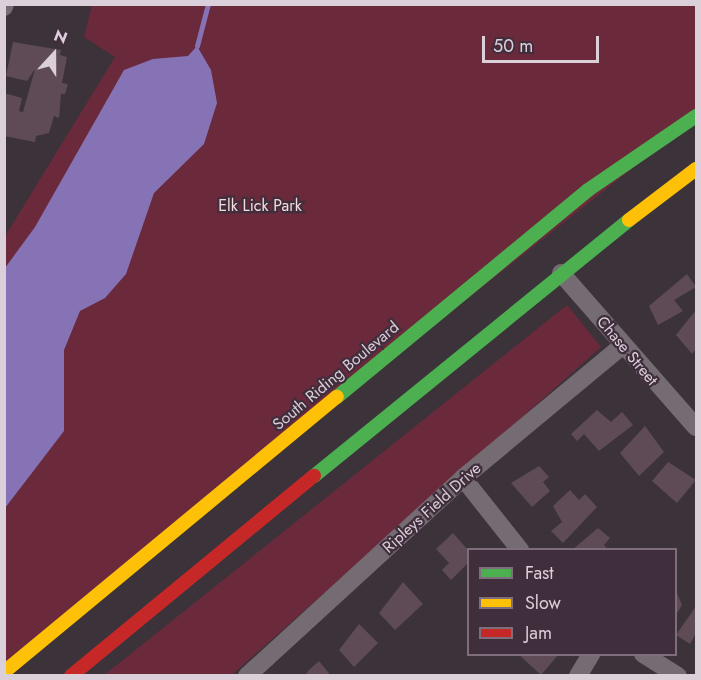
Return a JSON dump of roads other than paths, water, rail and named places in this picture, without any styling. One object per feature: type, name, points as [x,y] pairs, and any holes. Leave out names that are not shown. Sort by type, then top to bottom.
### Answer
[{"type":"street","name":"South Riding Boulevard","points":[[4,672],[588,190],[696,116]]},
{"type":"street","points":[[71,675],[561,273],[696,169]]},
{"type":"street","name":"Chase Street","points":[[561,273],[696,427]]},
{"type":"street","name":"Ripleys Field Drive","points":[[247,675],[463,478],[623,345]]},
{"type":"street","points":[[463,478],[519,548]]},
{"type":"street","points":[[578,675],[590,656]]},
{"type":"street","points":[[646,656],[678,675]]},
{"type":"waterway","points":[[197,46],[208,4]]},
{"type":"park label","name":"Elk Lick Park","points":[[260,206]]}]
